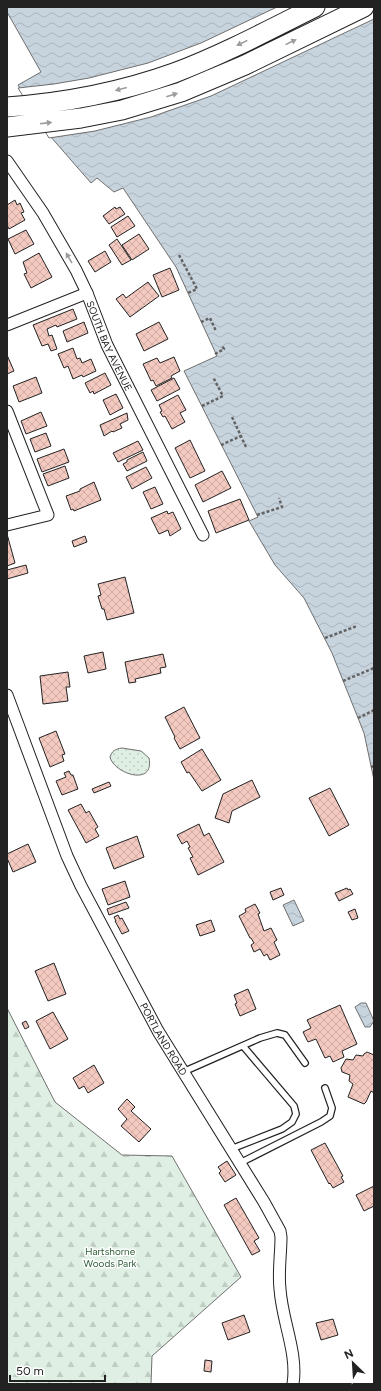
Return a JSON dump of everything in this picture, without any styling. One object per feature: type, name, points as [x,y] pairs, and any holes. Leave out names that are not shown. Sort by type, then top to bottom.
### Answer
[{"type":"highway","points":[[7,107],[82,98],[121,89],[174,73],[235,46],[315,7]]},
{"type":"highway","points":[[7,127],[81,118],[122,110],[181,92],[246,65],[364,7]]},
{"type":"street","name":"SOUTH BAY AVENUE","points":[[7,161],[43,213],[76,270],[87,293],[107,345],[203,535]]},
{"type":"street","points":[[7,325],[87,293]]},
{"type":"street","points":[[7,411],[48,515],[7,525]]},
{"type":"street","name":"PORTLAND ROAD","points":[[7,696],[67,856],[80,886],[158,1031],[231,1148],[280,1231],[280,1290],[293,1361],[293,1384]]},
{"type":"lane","points":[[183,1072],[242,1046],[277,1033],[285,1035],[305,1063]]},
{"type":"lane","points":[[231,1148],[282,1129],[292,1122],[296,1114],[294,1106],[242,1046]]},
{"type":"lane","points":[[240,1163],[330,1116],[332,1108],[325,1088]]},
{"type":"path","points":[[179,254],[197,289],[188,293]]},
{"type":"path","points":[[201,322],[210,318],[216,331]]},
{"type":"path","points":[[215,354],[224,349],[222,346]]},
{"type":"path","points":[[202,406],[223,396],[213,377]]},
{"type":"path","points":[[232,417],[246,447]]},
{"type":"path","points":[[222,445],[241,436]]},
{"type":"path","points":[[257,515],[282,507],[279,498]]},
{"type":"path","points":[[325,638],[358,626]]},
{"type":"path","points":[[343,681],[374,668]]},
{"type":"path","points":[[358,718],[374,710]]},
{"type":"green space","points":[[122,748],[141,751],[149,758],[149,767],[146,772],[140,775],[133,775],[119,768],[113,763],[110,757],[112,753]]},
{"type":"green space","name":"Hartshorne Woods Park","points":[[7,1008],[55,1102],[122,1155],[172,1156],[241,1277],[152,1356],[151,1384],[7,1384]]},
{"type":"water","points":[[7,7],[374,7],[374,780],[364,733],[332,653],[304,598],[275,565],[249,521],[258,517],[184,371],[217,356],[176,267],[123,188],[114,192],[97,178],[91,183],[50,136],[18,85],[41,72],[7,12]]},
{"type":"water","points":[[294,900],[304,921],[293,926],[283,905]]},
{"type":"water","points":[[361,1003],[366,1003],[374,1021],[370,1027],[365,1027],[355,1007]]},
{"type":"pier","points":[[277,7],[374,7],[374,19],[211,96],[151,117],[95,131],[49,138],[18,88],[89,78],[148,63],[201,43]]},
{"type":"building","points":[[15,200],[17,205],[20,203],[24,212],[21,213],[25,220],[9,229],[7,225],[7,205]]},
{"type":"building","points":[[115,207],[116,209],[120,207],[125,214],[109,224],[103,216]]},
{"type":"building","points":[[128,216],[135,226],[117,237],[111,227]]},
{"type":"building","points":[[26,230],[34,244],[15,254],[8,239]]},
{"type":"building","points":[[139,234],[149,249],[132,260],[122,245]]},
{"type":"building","points":[[117,239],[131,260],[122,265],[109,245]]},
{"type":"building","points":[[105,251],[111,262],[95,272],[88,261]]},
{"type":"building","points":[[39,253],[52,277],[31,288],[24,274],[27,273],[23,262]]},
{"type":"building","points":[[170,268],[179,290],[162,297],[153,275]]},
{"type":"building","points":[[148,282],[159,296],[130,317],[116,299],[123,294],[126,298]]},
{"type":"building","points":[[73,309],[77,319],[57,327],[56,325],[47,329],[49,336],[52,335],[57,349],[51,351],[48,344],[42,346],[33,325]]},
{"type":"building","points":[[84,322],[88,333],[67,342],[63,331]]},
{"type":"building","points":[[159,322],[168,339],[144,351],[136,334]]},
{"type":"building","points":[[73,348],[77,359],[80,358],[82,363],[91,359],[96,371],[83,377],[82,375],[73,379],[68,366],[64,368],[58,354]]},
{"type":"building","points":[[7,355],[14,371],[7,374]]},
{"type":"building","points":[[174,357],[180,371],[171,376],[172,378],[156,386],[153,380],[151,381],[143,364],[157,358],[160,363]]},
{"type":"building","points":[[105,373],[111,385],[94,394],[93,391],[90,393],[85,383]]},
{"type":"building","points":[[36,377],[42,393],[19,402],[13,386]]},
{"type":"building","points":[[174,378],[180,389],[157,401],[151,390]]},
{"type":"building","points":[[116,394],[123,408],[110,415],[103,400]]},
{"type":"building","points":[[178,395],[186,410],[180,413],[185,422],[172,429],[165,416],[163,417],[160,412],[162,411],[159,405]]},
{"type":"building","points":[[41,412],[47,426],[26,434],[21,421]]},
{"type":"building","points":[[127,413],[128,420],[120,424],[122,428],[113,432],[112,431],[104,436],[100,425]]},
{"type":"building","points":[[46,433],[51,446],[35,452],[30,439]]},
{"type":"building","points":[[190,440],[205,471],[190,478],[175,448]]},
{"type":"building","points":[[138,441],[143,450],[118,462],[113,453]]},
{"type":"building","points":[[64,449],[69,462],[42,472],[37,459]]},
{"type":"building","points":[[143,452],[147,461],[127,471],[123,464],[127,462],[127,460]]},
{"type":"building","points":[[65,466],[69,478],[48,486],[43,474]]},
{"type":"building","points":[[146,467],[152,478],[132,489],[126,477]]},
{"type":"building","points":[[222,471],[231,488],[203,502],[195,485]]},
{"type":"building","points":[[94,482],[101,500],[74,511],[73,509],[71,510],[66,496],[80,491],[80,489]]},
{"type":"building","points":[[155,487],[163,504],[151,509],[143,492]]},
{"type":"building","points":[[240,499],[249,520],[216,533],[208,511]]},
{"type":"building","points":[[167,511],[168,514],[173,512],[181,529],[170,536],[168,530],[159,534],[151,518]]},
{"type":"building","points":[[7,534],[15,563],[7,566]]},
{"type":"building","points":[[85,536],[87,542],[74,547],[72,541]]},
{"type":"building","points":[[26,565],[28,573],[7,579],[7,570]]},
{"type":"building","points":[[125,577],[134,613],[107,620],[98,596],[101,595],[98,584]]},
{"type":"building","points":[[103,652],[106,669],[88,673],[84,656]]},
{"type":"building","points":[[163,654],[166,667],[160,668],[161,673],[135,679],[136,682],[129,683],[125,662]]},
{"type":"building","points":[[68,672],[70,687],[66,687],[68,701],[43,704],[40,676]]},
{"type":"building","points":[[184,707],[200,738],[180,749],[165,717]]},
{"type":"building","points":[[56,731],[65,754],[62,755],[64,761],[50,767],[39,738]]},
{"type":"building","points":[[202,749],[221,780],[202,791],[189,772],[187,773],[181,762]]},
{"type":"building","points":[[69,771],[71,775],[73,775],[78,789],[62,795],[56,781],[66,777],[64,773]]},
{"type":"building","points":[[252,780],[260,797],[232,811],[229,823],[215,818],[223,794]]},
{"type":"building","points":[[109,782],[111,786],[94,793],[92,789]]},
{"type":"building","points":[[330,788],[349,825],[329,836],[309,798]]},
{"type":"building","points":[[81,804],[86,813],[89,811],[98,827],[95,829],[99,836],[86,843],[68,810]]},
{"type":"building","points":[[199,824],[204,836],[209,833],[224,862],[198,875],[190,858],[193,857],[188,848],[190,847],[187,841],[182,844],[177,835]]},
{"type":"building","points":[[137,836],[144,857],[114,869],[106,848]]},
{"type":"building","points":[[28,844],[36,862],[13,872],[7,858],[7,854]]},
{"type":"building","points":[[125,881],[130,897],[108,905],[102,889]]},
{"type":"building","points":[[281,888],[284,895],[273,900],[270,892]]},
{"type":"building","points":[[347,888],[348,890],[350,889],[353,894],[339,901],[335,893]]},
{"type":"building","points":[[126,902],[129,908],[109,915],[107,909]]},
{"type":"building","points":[[255,904],[260,913],[258,914],[264,931],[271,928],[277,940],[274,942],[280,955],[270,960],[267,954],[264,956],[260,949],[254,952],[251,945],[254,943],[239,916],[246,912],[245,909]]},
{"type":"building","points":[[355,909],[358,918],[352,920],[348,912]]},
{"type":"building","points":[[118,915],[120,919],[122,918],[129,931],[122,934],[114,917]]},
{"type":"building","points":[[211,920],[215,931],[200,936],[196,925]]},
{"type":"building","points":[[54,963],[66,994],[48,1001],[35,971]]},
{"type":"building","points":[[248,989],[256,1009],[240,1016],[235,1004],[237,1003],[234,995]]},
{"type":"building","points":[[340,1005],[357,1044],[342,1051],[344,1057],[333,1062],[330,1056],[325,1058],[316,1039],[308,1042],[303,1032],[311,1028],[307,1020]]},
{"type":"building","points":[[53,1012],[68,1039],[50,1049],[36,1021]]},
{"type":"building","points":[[26,1021],[29,1027],[25,1029],[22,1023]]},
{"type":"building","points":[[367,1052],[374,1055],[374,1093],[371,1091],[364,1104],[348,1097],[353,1084],[349,1081],[350,1075],[342,1072],[341,1068],[346,1059],[353,1060],[356,1055],[363,1056]]},
{"type":"building","points":[[94,1065],[104,1083],[88,1093],[84,1086],[79,1089],[73,1078]]},
{"type":"building","points":[[127,1099],[135,1107],[131,1111],[151,1129],[139,1142],[121,1126],[127,1119],[118,1109]]},
{"type":"building","points":[[325,1143],[343,1176],[341,1177],[344,1182],[333,1188],[330,1183],[329,1184],[311,1150]]},
{"type":"building","points":[[227,1161],[236,1175],[225,1182],[219,1173],[221,1171],[218,1167]]},
{"type":"building","points":[[374,1186],[374,1206],[364,1211],[356,1195]]},
{"type":"building","points":[[236,1198],[259,1238],[254,1241],[260,1251],[252,1255],[224,1205]]},
{"type":"building","points":[[244,1315],[250,1332],[228,1340],[222,1323]]},
{"type":"building","points":[[333,1319],[338,1335],[321,1340],[316,1323]]},
{"type":"building","points":[[205,1360],[212,1361],[211,1372],[204,1371]]}]
